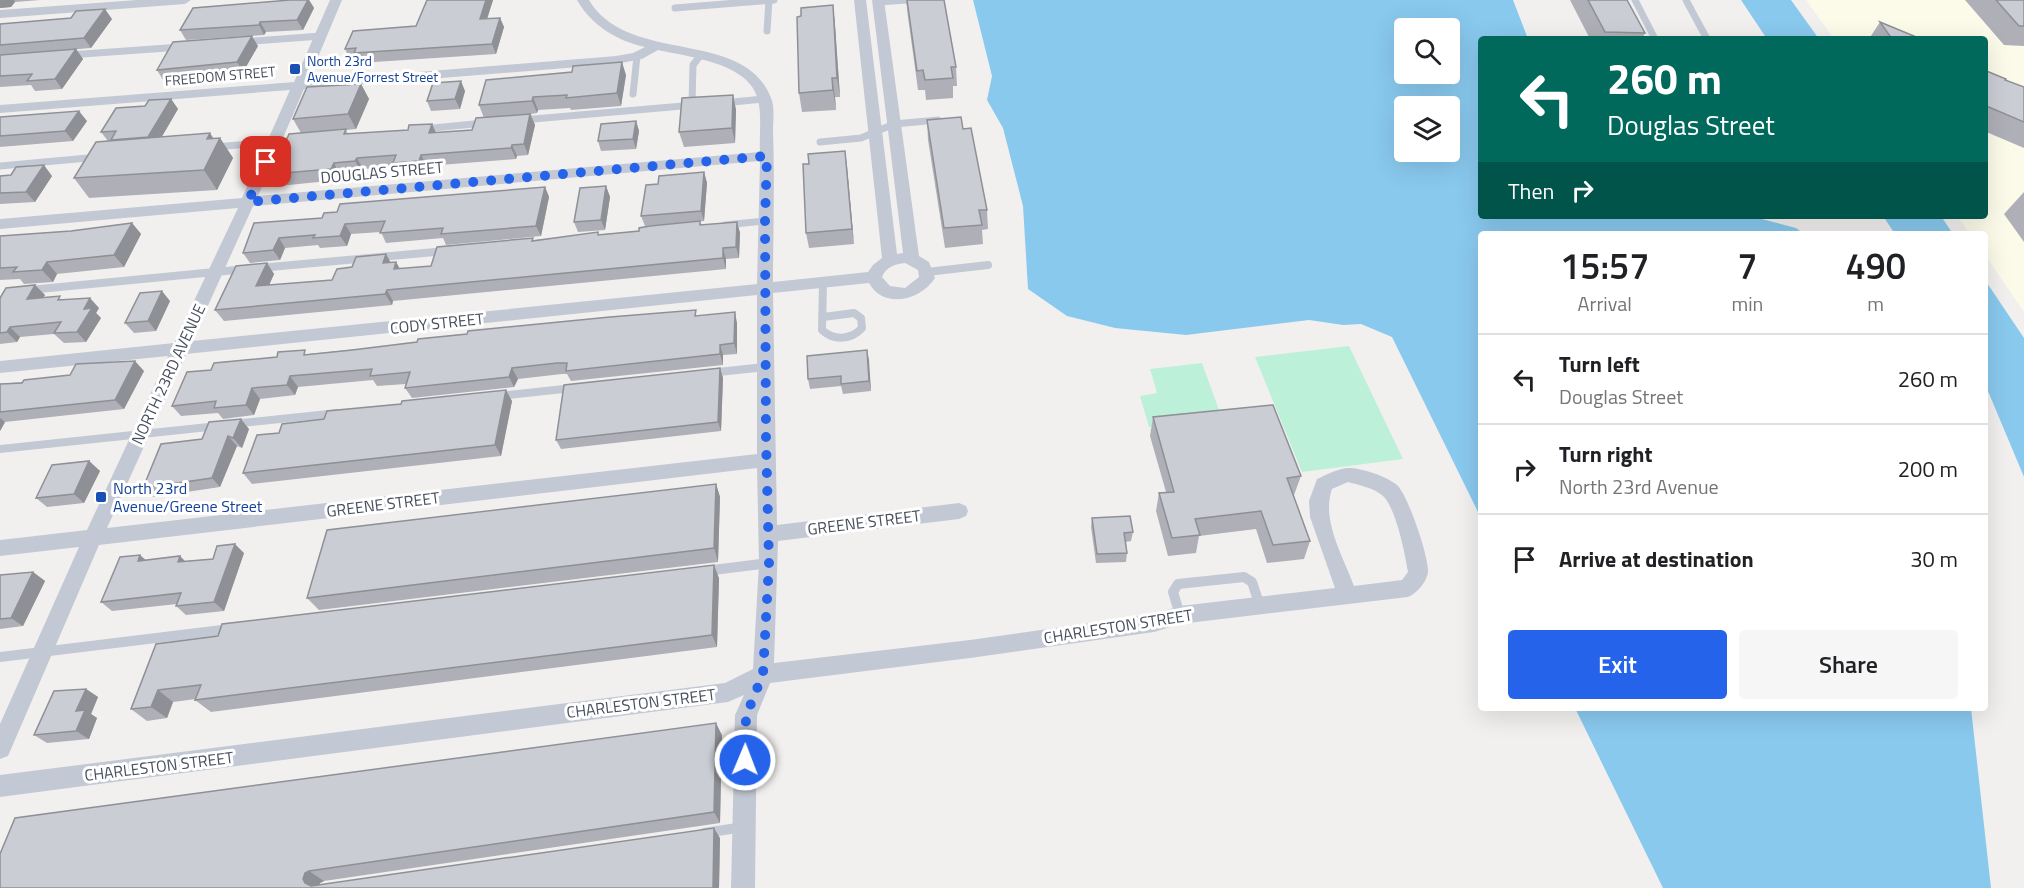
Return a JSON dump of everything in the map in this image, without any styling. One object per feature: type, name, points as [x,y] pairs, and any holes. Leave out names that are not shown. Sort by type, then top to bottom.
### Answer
[{"type":"street","points":[[0,14],[185,0]]},
{"type":"street","name":"NORTH 23RD AVENUE","points":[[0,748],[93,537],[275,142],[336,0]]},
{"type":"street","points":[[583,0],[590,12],[607,26],[635,41],[700,56],[741,69],[753,81],[765,99],[767,156],[765,367],[769,563],[763,674],[746,716],[743,888]]},
{"type":"street","points":[[860,0],[890,260]]},
{"type":"street","points":[[878,1],[912,259]]},
{"type":"street","name":"FREEDOM STREET","points":[[0,109],[616,60],[637,56],[654,47]]},
{"type":"street","name":"DOUGLAS STREET","points":[[0,224],[767,156]]},
{"type":"street","points":[[912,259],[925,267],[927,272],[927,278],[919,289],[895,294],[880,288],[874,278],[876,271],[890,260],[912,259]]},
{"type":"street","name":"CODY STREET","points":[[0,367],[874,278]]},
{"type":"street","name":"GREENE STREET","points":[[0,548],[766,460]]},
{"type":"street","name":"CHARLESTON STREET","points":[[0,786],[728,692],[763,674],[970,649],[1154,623],[1180,615],[1408,588],[1418,573],[1413,539],[1391,491],[1370,480],[1347,475],[1324,484],[1318,501],[1319,517],[1348,595]]},
{"type":"street","name":"GREENE STREET","points":[[768,534],[959,511]]},
{"type":"lane","points":[[767,31],[769,0]]},
{"type":"lane","points":[[675,8],[774,0]]},
{"type":"lane","points":[[878,1],[908,0]]},
{"type":"lane","points":[[1635,0],[1653,36]]},
{"type":"lane","points":[[1686,0],[1705,36]]},
{"type":"lane","points":[[238,42],[321,36]]},
{"type":"lane","points":[[59,56],[190,46]]},
{"type":"lane","points":[[633,94],[637,56]]},
{"type":"lane","points":[[692,105],[693,65],[700,56]]},
{"type":"lane","points":[[712,104],[765,99]]},
{"type":"lane","points":[[513,121],[702,105]]},
{"type":"lane","points":[[820,142],[861,138],[894,124],[948,119]]},
{"type":"lane","points":[[418,129],[489,123]]},
{"type":"lane","points":[[203,148],[311,139]]},
{"type":"lane","points":[[0,165],[108,156]]},
{"type":"lane","points":[[718,225],[765,221]]},
{"type":"lane","points":[[24,290],[460,249]]},
{"type":"lane","points":[[927,272],[988,266]]},
{"type":"lane","points":[[823,283],[822,330],[834,338],[852,336],[862,328],[861,318],[854,313],[823,317]]},
{"type":"lane","points":[[695,375],[765,367]]},
{"type":"lane","points":[[483,398],[589,386]]},
{"type":"lane","points":[[0,449],[353,411]]},
{"type":"lane","points":[[699,572],[769,563]]},
{"type":"lane","points":[[1180,615],[1173,592],[1178,584],[1244,576],[1252,582],[1260,606]]},
{"type":"lane","points":[[0,657],[242,628]]},
{"type":"lane","points":[[686,836],[744,827]]},
{"type":"shaded area","points":[[1806,0],[2024,0],[2024,312],[1988,259],[1988,231],[1968,231],[1959,219],[1988,219],[1988,36],[1832,36]]},
{"type":"green space","points":[[1349,346],[1403,459],[1302,472],[1255,357]]},
{"type":"green space","points":[[1202,363],[1222,418],[1149,427],[1140,396],[1157,393],[1150,369]]},
{"type":"water","points":[[973,0],[1513,0],[1527,36],[1478,36],[1478,219],[1762,219],[1800,231],[1478,231],[1478,512],[1392,337],[1361,324],[1343,325],[1309,320],[1186,335],[1115,328],[1067,316],[1028,289],[1023,206],[1003,128],[987,100],[992,76]]},
{"type":"water","points":[[1741,0],[1791,0],[1817,36],[1765,36]]},
{"type":"water","points":[[1885,219],[1943,219],[1951,231],[1893,231]]},
{"type":"water","points":[[1988,284],[2024,338],[2024,477],[1988,391]]},
{"type":"water","points":[[1576,711],[1971,711],[1991,888],[1663,888]]},
{"type":"building","points":[[308,0],[297,20],[180,30],[193,8]]},
{"type":"building","points":[[427,0],[486,0],[480,19],[500,18],[492,44],[354,53],[356,48],[345,49],[353,31],[416,26]]},
{"type":"building","points":[[907,0],[944,0],[956,67],[951,67],[953,78],[925,80],[923,70],[917,71]]},
{"type":"building","points":[[1588,0],[1627,0],[1645,33],[1605,32]]},
{"type":"building","points":[[1996,0],[2024,0],[2024,26],[2019,26]]},
{"type":"building","points":[[833,5],[837,78],[832,78],[833,90],[799,93],[797,17],[801,16],[801,8]]},
{"type":"building","points":[[105,9],[84,38],[0,45],[0,24],[71,18],[76,11]]},
{"type":"building","points":[[1880,22],[1914,36],[1890,36]]},
{"type":"building","points":[[252,36],[237,62],[157,70],[173,42]]},
{"type":"building","points":[[76,49],[55,79],[27,81],[32,74],[0,76],[0,55]]},
{"type":"building","points":[[622,62],[617,93],[566,98],[567,95],[533,97],[532,101],[479,105],[486,80],[572,72],[573,66]]},
{"type":"building","points":[[1988,72],[2024,87],[2024,122],[1988,107]]},
{"type":"building","points":[[461,81],[455,99],[427,101],[433,83]]},
{"type":"building","points":[[361,84],[348,114],[293,119],[307,87]]},
{"type":"building","points":[[733,95],[732,128],[679,132],[682,98]]},
{"type":"building","points":[[171,99],[148,137],[111,140],[116,131],[101,132],[116,108],[145,106],[149,100]]},
{"type":"building","points":[[79,111],[65,131],[0,136],[0,117]]},
{"type":"building","points":[[530,114],[524,144],[512,145],[511,148],[421,155],[419,161],[393,163],[396,155],[357,158],[355,161],[334,163],[331,169],[272,174],[289,134],[346,129],[344,134],[408,130],[409,125],[432,124],[429,133],[472,130],[476,118]]},
{"type":"building","points":[[961,117],[963,129],[971,128],[987,210],[979,210],[982,225],[944,228],[927,120]]},
{"type":"building","points":[[636,121],[633,139],[598,141],[601,124]]},
{"type":"building","points":[[210,133],[207,139],[220,138],[204,170],[74,178],[96,142]]},
{"type":"building","points":[[845,151],[852,229],[806,233],[803,164],[809,164],[808,154]]},
{"type":"building","points":[[44,165],[26,192],[0,193],[0,176],[11,175],[16,167]]},
{"type":"building","points":[[704,172],[701,211],[641,216],[646,185],[658,184],[659,176]]},
{"type":"building","points":[[606,186],[601,220],[574,222],[580,188]]},
{"type":"building","points":[[545,187],[536,226],[441,234],[443,228],[380,233],[385,221],[345,224],[340,236],[313,238],[315,235],[279,238],[273,250],[243,253],[254,223],[322,218],[324,213],[337,212],[340,204]]},
{"type":"building","points":[[700,221],[700,225],[737,222],[736,247],[723,248],[723,258],[387,290],[385,294],[215,310],[236,266],[267,263],[256,286],[332,280],[337,269],[352,267],[356,257],[386,254],[383,263],[396,262],[394,269],[431,266],[437,247],[533,238],[532,241],[598,232],[598,235],[639,231],[639,228],[650,226]]},
{"type":"building","points":[[132,223],[114,255],[47,262],[42,270],[13,272],[17,267],[0,268],[0,236],[71,231]]},
{"type":"building","points":[[35,285],[27,299],[60,296],[58,300],[90,298],[84,309],[92,308],[77,332],[54,333],[61,322],[10,327],[7,332],[0,333],[0,298],[6,288]]},
{"type":"building","points":[[162,291],[148,321],[125,323],[140,293]]},
{"type":"building","points":[[696,310],[695,316],[735,312],[734,343],[720,345],[720,354],[566,371],[567,363],[557,363],[512,368],[509,377],[405,388],[410,372],[370,376],[372,369],[290,376],[287,385],[252,388],[246,405],[214,408],[216,401],[172,406],[187,372],[211,370],[214,363],[277,357],[278,352],[305,350],[304,355],[417,342],[418,339],[467,334],[468,331]]},
{"type":"building","points":[[867,350],[869,381],[841,384],[841,376],[808,379],[807,356]]},
{"type":"building","points":[[135,361],[115,400],[0,412],[0,384],[22,383],[24,380],[70,375],[76,364]]},
{"type":"building","points":[[720,368],[718,422],[556,440],[564,385]]},
{"type":"building","points":[[506,390],[495,445],[243,473],[257,435],[279,433],[282,424],[324,419],[327,411]]},
{"type":"building","points":[[1273,405],[1301,476],[1287,478],[1310,541],[1273,545],[1261,511],[1195,519],[1200,535],[1172,538],[1159,493],[1174,492],[1153,417]]},
{"type":"building","points":[[241,419],[233,438],[228,436],[212,478],[143,488],[161,444],[202,439],[209,422]]},
{"type":"building","points":[[89,461],[74,494],[36,498],[52,465]]},
{"type":"building","points":[[716,484],[714,548],[307,598],[327,530]]},
{"type":"building","points":[[1130,516],[1133,532],[1124,533],[1127,553],[1097,554],[1092,518]]},
{"type":"building","points":[[235,544],[214,602],[176,606],[181,593],[101,602],[120,557],[140,555],[138,561],[180,556],[178,562],[213,559],[217,546]]},
{"type":"building","points":[[714,565],[712,635],[195,700],[201,685],[158,690],[151,707],[131,709],[156,644],[218,636],[222,624]]},
{"type":"building","points":[[33,572],[11,618],[0,619],[0,575]]},
{"type":"building","points":[[86,689],[76,711],[85,710],[76,731],[34,735],[54,691]]},
{"type":"building","points":[[716,723],[714,812],[309,871],[305,873],[303,879],[311,886],[714,828],[713,888],[0,888],[0,854],[15,818]]},
{"type":"place","name":"North 23rd Avenue/Forrest Street","points":[[295,69]]},
{"type":"place","name":"North 23rd Avenue/Greene Street","points":[[101,497]]},
{"type":"route","points":[[266,162],[248,202],[767,156],[766,437],[769,563],[763,674],[746,716],[745,760]]}]
